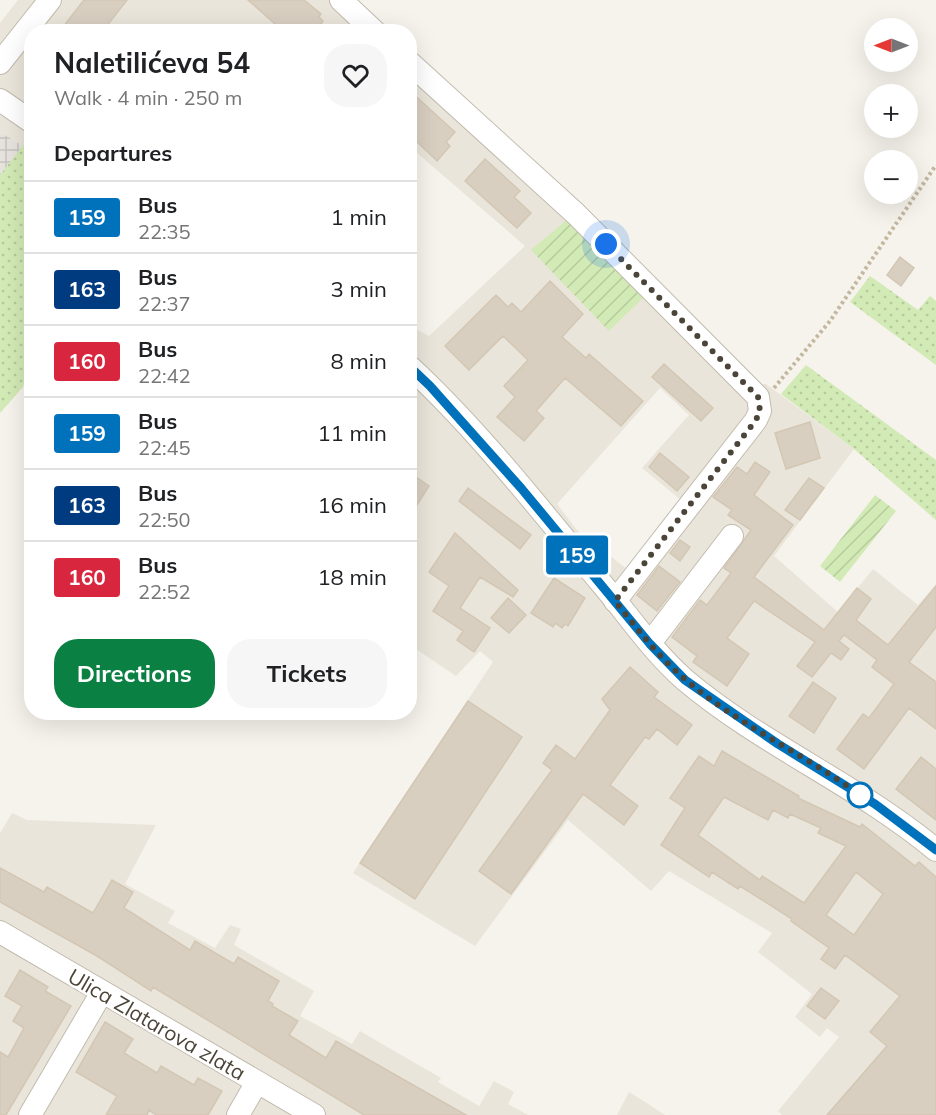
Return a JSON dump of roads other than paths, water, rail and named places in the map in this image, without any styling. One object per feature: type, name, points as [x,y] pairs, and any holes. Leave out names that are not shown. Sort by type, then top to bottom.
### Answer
[{"type":"street","points":[[31,24],[50,0]]},
{"type":"street","points":[[340,0],[366,24]]},
{"type":"street","points":[[0,63],[24,33]]},
{"type":"street","points":[[417,69],[576,214],[758,397],[760,411],[756,420],[615,601]]},
{"type":"street","points":[[0,100],[24,116]]},
{"type":"street","points":[[417,374],[521,488],[650,644],[676,672],[707,696],[875,804],[936,850]]},
{"type":"street","points":[[650,644],[732,536]]},
{"type":"street","name":"Ulica Zlatarova zlata","points":[[0,932],[314,1115]]},
{"type":"street","points":[[30,1115],[102,992]]},
{"type":"street","points":[[238,1115],[257,1082]]}]
